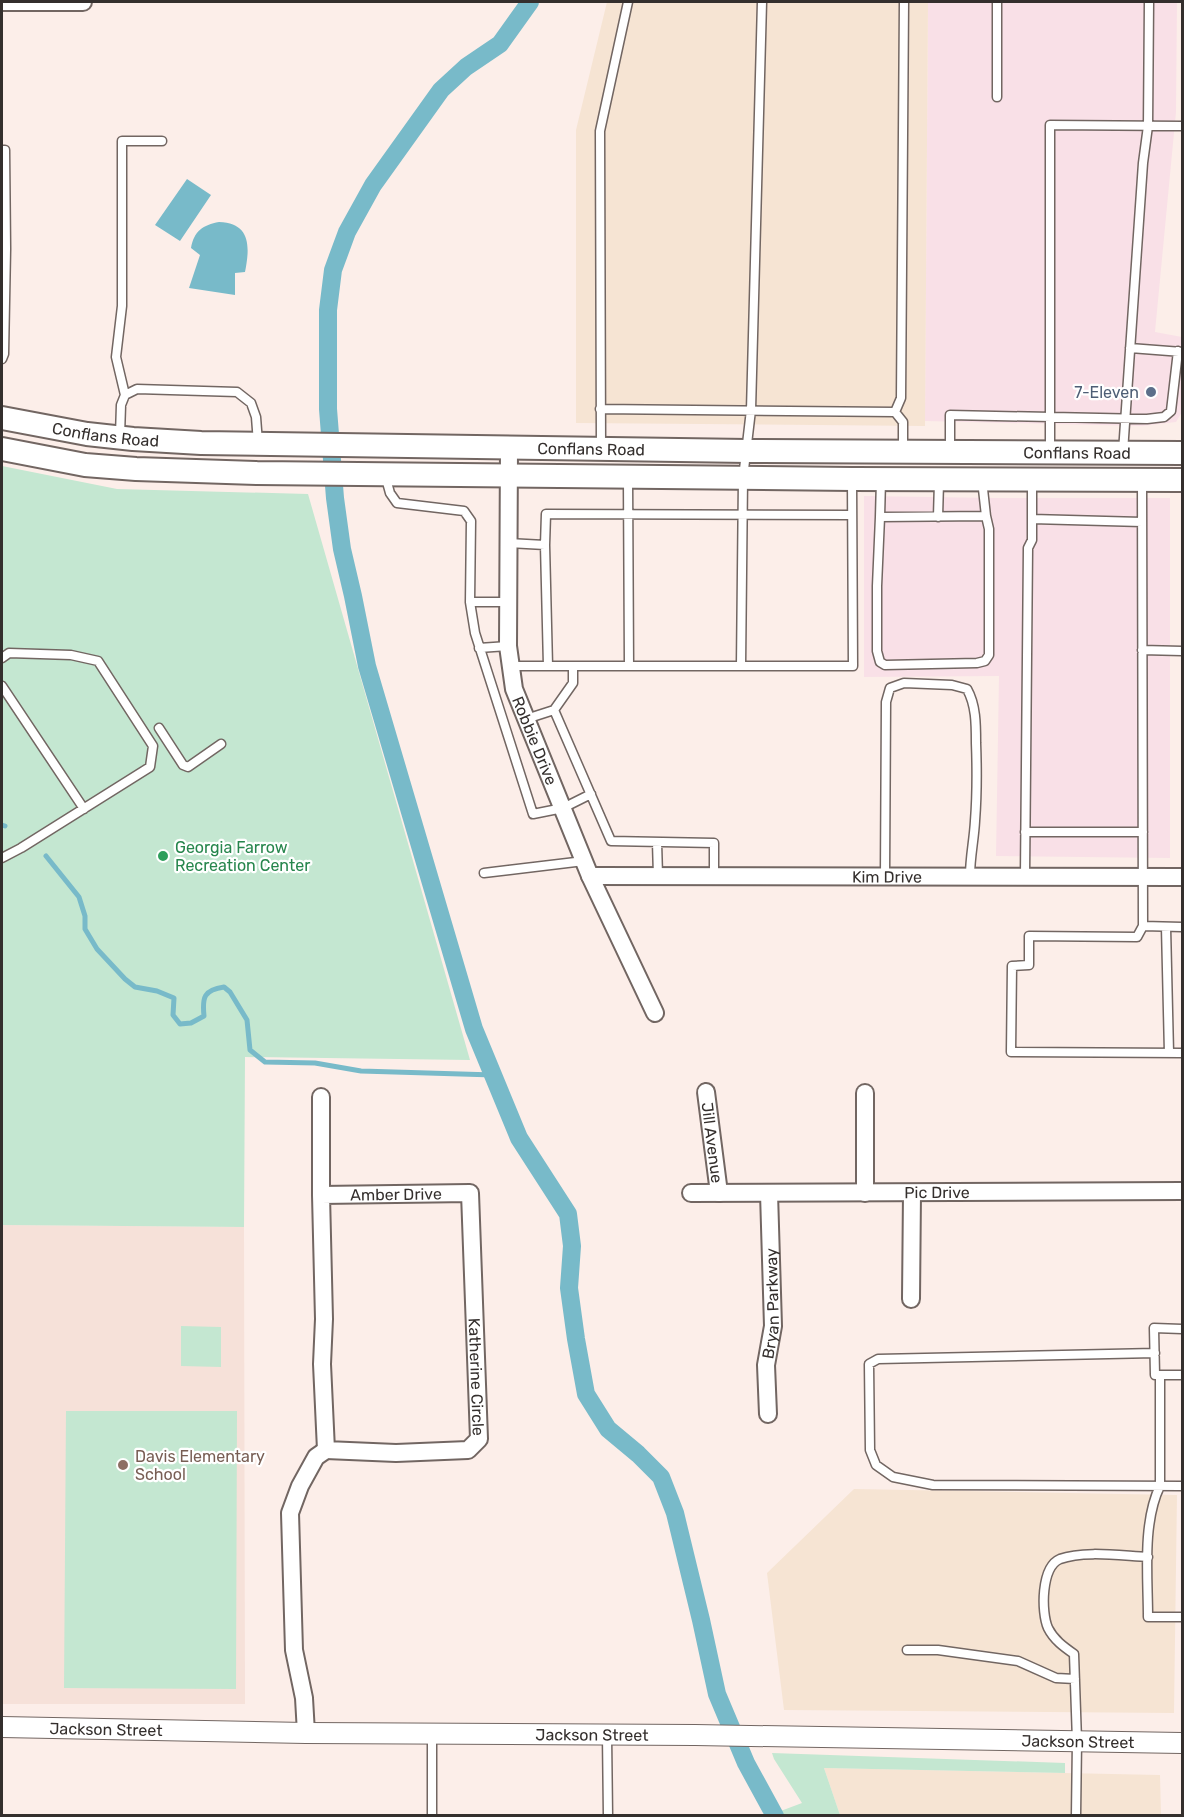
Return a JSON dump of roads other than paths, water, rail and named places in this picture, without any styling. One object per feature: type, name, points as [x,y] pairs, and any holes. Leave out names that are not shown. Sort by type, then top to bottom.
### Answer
[{"type":"main road","name":"Conflans Road","points":[[2,418],[87,434],[201,443],[747,451],[1182,453]]},
{"type":"main road","points":[[120,437],[120,468]]},
{"type":"main road","name":"Conflans Road","points":[[2,449],[86,465],[120,468],[282,473],[1182,480]]},
{"type":"main road","points":[[944,479],[950,451]]},
{"type":"street","points":[[2,2],[83,2]]},
{"type":"street","name":"Robbie Drive","points":[[509,448],[508,646],[514,689],[587,868],[655,1012]]},
{"type":"street","name":"Kim Drive","points":[[587,868],[658,876],[1182,876]]},
{"type":"street","name":"Jill Avenue","points":[[706,1092],[719,1194]]},
{"type":"street","points":[[865,1193],[866,1093]]},
{"type":"street","points":[[306,1733],[304,1698],[294,1650],[290,1514],[300,1486],[316,1457],[326,1450],[322,1364],[324,1319],[321,1097]]},
{"type":"street","name":"Pic Drive","points":[[691,1194],[1182,1191]]},
{"type":"street","points":[[911,1299],[912,1193]]},
{"type":"street","name":"Amber Drive","points":[[321,1195],[470,1194]]},
{"type":"street","name":"Katherine Circle","points":[[326,1450],[396,1453],[468,1450],[479,1439],[470,1194]]},
{"type":"street","name":"Bryan Parkway","points":[[768,1414],[766,1365],[773,1326],[769,1194]]},
{"type":"street","name":"Jackson Street","points":[[2,1727],[306,1733],[695,1735],[1182,1743]]},
{"type":"lane","points":[[601,449],[600,131],[628,2]]},
{"type":"lane","points":[[741,666],[743,478],[751,411],[762,2]]},
{"type":"lane","points":[[895,412],[901,398],[904,2]]},
{"type":"lane","points":[[997,2],[997,97]]},
{"type":"lane","points":[[1123,452],[1143,162],[1148,126],[1149,2]]},
{"type":"lane","points":[[1050,452],[1050,125],[1182,126]]},
{"type":"lane","points":[[120,437],[121,405],[125,395],[116,357],[122,306],[122,141],[162,141]]},
{"type":"lane","points":[[2,150],[5,150],[6,249],[4,354],[2,359]]},
{"type":"lane","points":[[950,451],[950,416],[1147,419],[1164,417],[1171,411],[1180,351],[1130,348]]},
{"type":"lane","points":[[125,395],[137,389],[237,392],[251,403],[268,443]]},
{"type":"lane","points":[[600,409],[895,412]]},
{"type":"lane","points":[[895,412],[903,422],[903,451]]},
{"type":"lane","points":[[378,474],[397,503],[464,511],[471,521],[470,602],[475,633],[534,814],[563,808],[591,794]]},
{"type":"lane","points":[[628,477],[629,666]]},
{"type":"lane","points":[[511,666],[853,666],[852,479]]},
{"type":"lane","points":[[881,479],[877,651],[880,662],[885,665],[977,663],[985,661],[989,655],[989,529],[982,479]]},
{"type":"lane","points":[[938,518],[944,479]]},
{"type":"lane","points":[[1025,876],[1028,548],[1032,540],[1032,479]]},
{"type":"lane","points":[[1142,480],[1143,926],[1137,937],[1029,936],[1029,965],[1012,966],[1011,1052],[1182,1053]]},
{"type":"lane","points":[[548,666],[546,514],[852,515]]},
{"type":"lane","points":[[880,517],[986,516]]},
{"type":"lane","points":[[1032,519],[1142,522]]},
{"type":"lane","points":[[508,543],[545,545]]},
{"type":"lane","points":[[470,602],[508,602]]},
{"type":"lane","points":[[479,648],[508,646]]},
{"type":"lane","points":[[1142,650],[1182,651]]},
{"type":"lane","points":[[2,658],[9,653],[71,655],[98,661],[153,746],[150,767],[2,858]]},
{"type":"lane","points":[[526,719],[554,710],[573,683],[573,666]]},
{"type":"lane","points":[[885,876],[886,702],[890,688],[904,683],[952,685],[967,689],[972,697],[977,768],[970,876]]},
{"type":"lane","points":[[2,686],[84,809]]},
{"type":"lane","points":[[554,710],[611,841],[714,843],[714,876]]},
{"type":"lane","points":[[159,728],[183,765],[188,766],[221,744]]},
{"type":"lane","points":[[1026,832],[1143,832]]},
{"type":"lane","points":[[657,842],[658,876]]},
{"type":"lane","points":[[484,873],[587,868]]},
{"type":"lane","points":[[1143,926],[1182,927]]},
{"type":"lane","points":[[1166,927],[1169,1053]]},
{"type":"lane","points":[[1182,1329],[1154,1328],[1155,1375],[1182,1375]]},
{"type":"lane","points":[[1155,1353],[878,1359],[869,1364],[870,1450],[876,1465],[893,1477],[933,1485],[1182,1486]]},
{"type":"lane","points":[[1160,1375],[1161,1486],[1154,1498],[1148,1539],[1148,1617],[1182,1617]]},
{"type":"lane","points":[[1077,1815],[1074,1654],[1059,1644],[1047,1627],[1043,1589],[1049,1570],[1058,1560],[1082,1555],[1148,1557]]},
{"type":"lane","points":[[907,1650],[938,1650],[1018,1661],[1056,1678],[1075,1679]]},
{"type":"lane","points":[[432,1734],[432,1815]]},
{"type":"lane","points":[[607,1735],[608,1815]]},
{"type":"water","points":[[187,179],[211,195],[180,241],[155,225]]},
{"type":"water","points":[[219,222],[230,223],[237,227],[246,238],[248,254],[245,272],[235,273],[235,295],[189,288],[200,255],[191,248],[194,237],[204,227]]},
{"type":"waterway","points":[[530,2],[500,44],[466,67],[441,90],[373,185],[347,232],[333,270],[328,310],[328,409],[335,498],[342,549],[367,666],[474,1029],[519,1138],[568,1214],[572,1246],[569,1288],[586,1394],[608,1429],[661,1477],[675,1513],[717,1694],[746,1763],[775,1816]]},
{"type":"waterway","points":[[46,856],[79,897],[85,916],[85,929],[97,949],[135,987],[157,991],[174,998],[173,1015],[180,1024],[191,1023],[204,1016],[203,1004],[208,992],[224,987],[230,992],[247,1020],[250,1050],[265,1062],[315,1063],[361,1071],[494,1075]]},
{"type":"place","name":"7-Eleven","points":[[1151,392]]},
{"type":"place","name":"Georgia Farrow Recreation Center","points":[[163,856]]},
{"type":"place","name":"Davis Elementary School","points":[[123,1465]]}]
